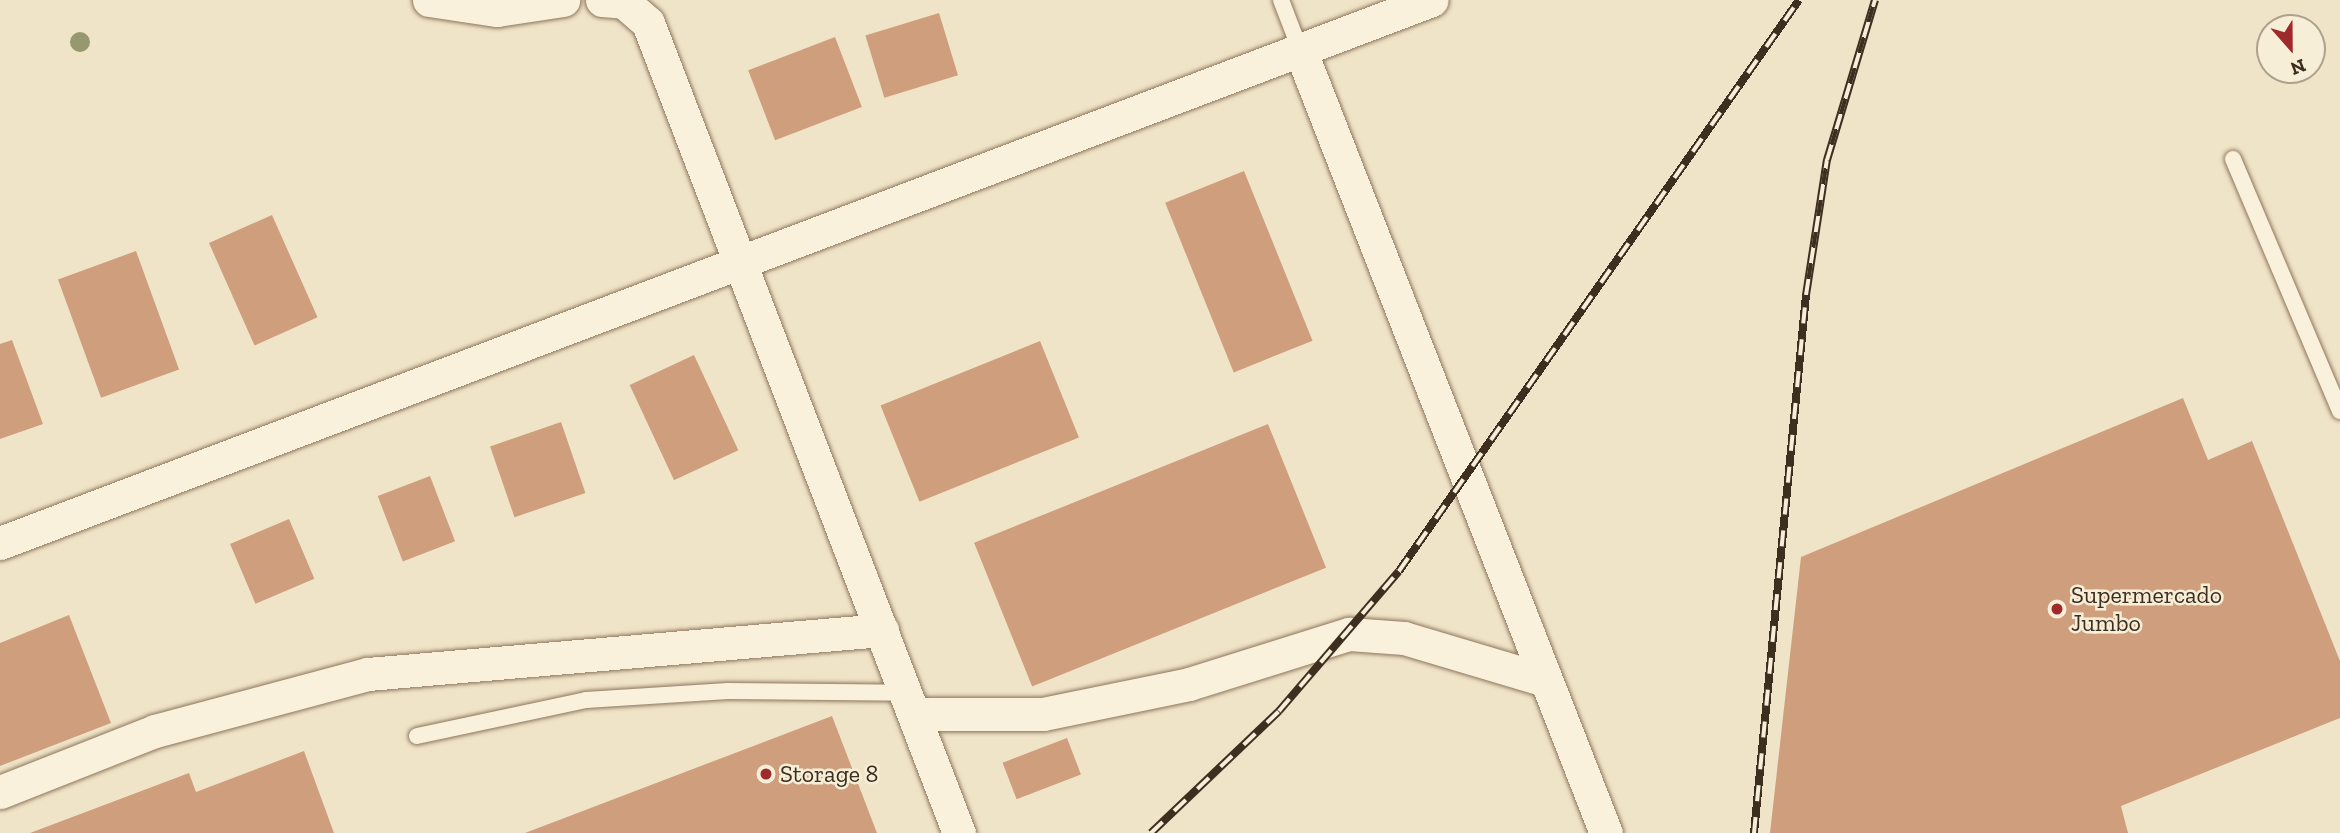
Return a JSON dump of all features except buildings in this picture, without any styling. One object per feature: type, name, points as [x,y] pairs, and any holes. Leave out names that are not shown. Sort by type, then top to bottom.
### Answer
[{"type":"street","points":[[429,0],[497,10],[563,0]]},
{"type":"street","points":[[602,0],[624,2],[649,23],[960,833]]},
{"type":"street","points":[[0,543],[741,258],[1301,52],[1432,0]]},
{"type":"street","points":[[1301,52],[1606,833]]},
{"type":"street","points":[[0,792],[155,731],[368,674],[882,630]]},
{"type":"street","points":[[911,704],[1043,713],[1189,684],[1349,634],[1404,638],[1545,680]]},
{"type":"lane","points":[[1281,0],[1301,52]]},
{"type":"lane","points":[[2233,159],[2340,411]]},
{"type":"lane","points":[[417,736],[586,700],[727,691],[911,704]]},
{"type":"railway","points":[[1151,833],[1279,711],[1399,571],[1799,0]]},
{"type":"railway","points":[[1754,833],[1806,295],[1827,160],[1875,0]]},
{"type":"place","name":"Supermercado Jumbo","points":[[2057,609]]},
{"type":"place","name":"Storage 8","points":[[766,774]]}]
